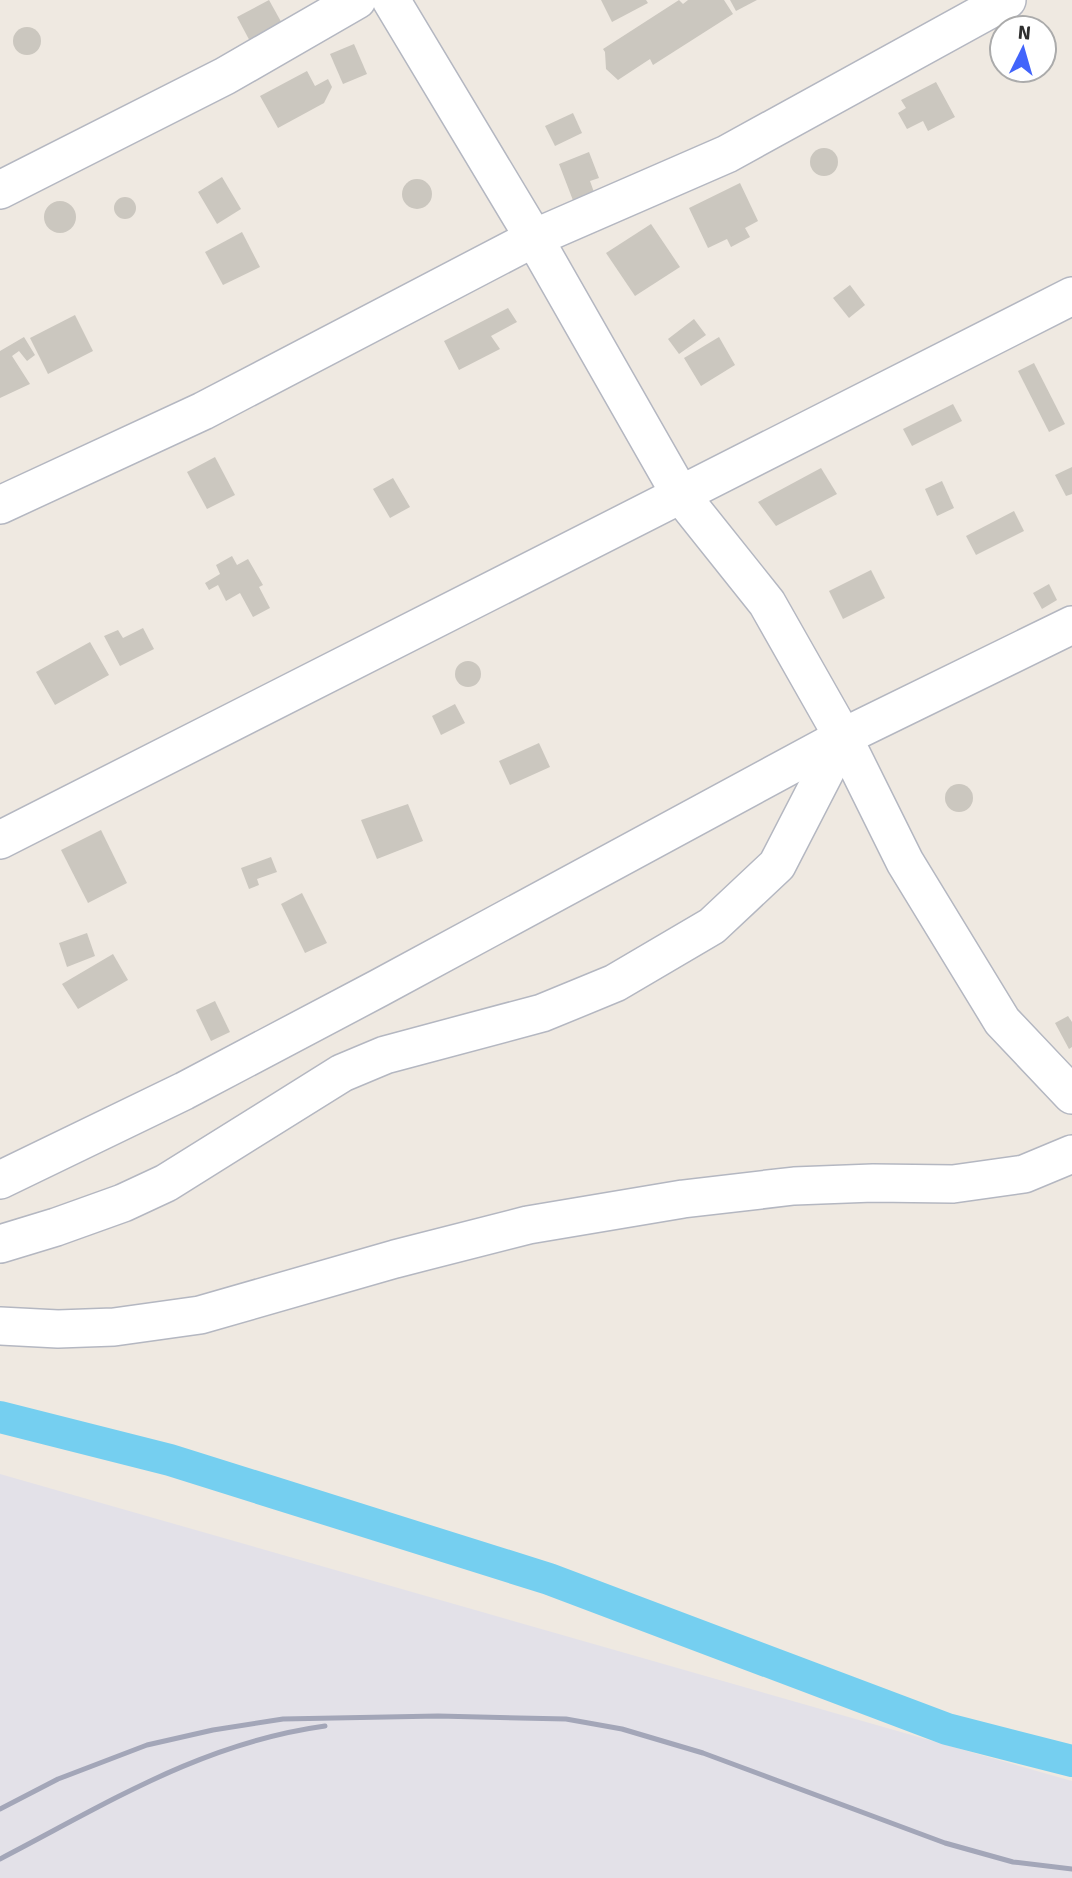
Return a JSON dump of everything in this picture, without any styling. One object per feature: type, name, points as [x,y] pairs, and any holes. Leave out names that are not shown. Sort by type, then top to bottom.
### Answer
[{"type":"street","points":[[0,190],[225,76],[357,0]]},
{"type":"street","points":[[391,0],[534,238],[680,494],[767,603],[843,737],[905,862],[1002,1021],[1072,1095]]},
{"type":"street","points":[[0,505],[202,411],[534,238],[727,154],[1007,0]]},
{"type":"street","points":[[0,839],[1072,296]]},
{"type":"street","points":[[0,1180],[184,1091],[843,737],[1072,625]]},
{"type":"street","points":[[0,1244],[123,1203],[166,1182],[342,1073],[385,1055],[542,1013],[615,983],[712,926],[777,865],[843,737]]},
{"type":"street","points":[[0,1326],[58,1329],[114,1327],[200,1315],[395,1259],[528,1225],[683,1199],[794,1186],[953,1184],[1024,1174],[1072,1154]]},
{"type":"shaded area","points":[[0,1474],[1072,1781],[1072,1878],[0,1878]]},
{"type":"building","points":[[269,0],[284,27],[252,45],[237,17]]},
{"type":"building","points":[[601,0],[646,0],[648,3],[612,22]]},
{"type":"building","points":[[679,0],[683,4],[688,0],[724,0],[733,14],[653,65],[650,59],[618,80],[606,69],[603,49]]},
{"type":"building","points":[[730,0],[757,0],[736,11]]},
{"type":"building","points":[[27,27],[37,31],[41,41],[37,51],[27,55],[17,51],[13,41],[17,31]]},
{"type":"building","points":[[354,44],[367,74],[343,84],[330,54]]},
{"type":"building","points":[[307,71],[315,86],[328,79],[332,87],[324,103],[278,128],[260,96]]},
{"type":"building","points":[[936,82],[955,117],[928,131],[923,121],[907,129],[898,113],[906,108],[901,100]]},
{"type":"building","points":[[573,113],[582,133],[555,146],[545,126]]},
{"type":"building","points":[[824,148],[834,152],[838,162],[834,172],[824,176],[814,172],[810,162],[814,152]]},
{"type":"building","points":[[589,152],[599,178],[590,181],[595,195],[574,203],[559,164]]},
{"type":"building","points":[[222,177],[241,209],[217,224],[198,192]]},
{"type":"building","points":[[417,179],[423,180],[431,188],[431,200],[423,208],[417,209],[411,208],[403,200],[402,194],[403,188],[411,180]]},
{"type":"building","points":[[740,183],[758,221],[745,228],[750,237],[731,247],[727,239],[708,248],[689,208]]},
{"type":"building","points":[[121,197],[129,197],[136,204],[136,212],[129,219],[121,219],[114,212],[114,204]]},
{"type":"building","points":[[60,201],[72,205],[76,217],[72,229],[60,233],[48,229],[44,217],[48,205]]},
{"type":"building","points":[[651,224],[680,267],[635,296],[606,253]]},
{"type":"building","points":[[242,232],[260,267],[223,285],[205,252]]},
{"type":"building","points":[[850,285],[865,305],[849,318],[833,298]]},
{"type":"building","points":[[508,308],[517,322],[491,336],[500,349],[459,370],[444,341]]},
{"type":"building","points":[[75,315],[93,351],[48,374],[30,338]]},
{"type":"building","points":[[694,319],[706,335],[679,354],[668,339]]},
{"type":"building","points":[[24,337],[35,355],[27,361],[19,351],[12,356],[30,384],[0,398],[0,351]]},
{"type":"building","points":[[719,337],[735,365],[701,386],[684,358]]},
{"type":"building","points":[[1034,363],[1065,424],[1049,432],[1018,371]]},
{"type":"building","points":[[953,404],[962,421],[912,446],[903,429]]},
{"type":"building","points":[[215,457],[235,495],[207,509],[187,472]]},
{"type":"building","points":[[1072,467],[1072,494],[1066,496],[1055,475]]},
{"type":"building","points":[[821,468],[837,494],[776,526],[758,502]]},
{"type":"building","points":[[393,478],[410,507],[390,518],[373,489]]},
{"type":"building","points":[[942,481],[954,508],[937,516],[925,489]]},
{"type":"building","points":[[1014,511],[1024,531],[976,555],[966,536]]},
{"type":"building","points":[[232,556],[237,565],[248,559],[263,585],[259,587],[270,608],[253,617],[240,593],[226,601],[218,585],[209,590],[205,583],[220,574],[216,565]]},
{"type":"building","points":[[871,570],[885,598],[843,619],[829,591]]},
{"type":"building","points":[[1049,584],[1057,600],[1042,609],[1033,593]]},
{"type":"building","points":[[143,628],[154,649],[120,666],[104,636],[118,630],[123,638]]},
{"type":"building","points":[[90,642],[109,675],[55,705],[36,672]]},
{"type":"building","points":[[468,661],[477,665],[481,674],[477,683],[468,687],[459,683],[455,674],[459,665]]},
{"type":"building","points":[[455,704],[465,723],[441,735],[432,716]]},
{"type":"building","points":[[539,743],[550,767],[510,785],[499,761]]},
{"type":"building","points":[[959,784],[969,788],[973,798],[969,808],[959,812],[949,808],[945,798],[949,788]]},
{"type":"building","points":[[408,804],[423,841],[377,859],[361,820]]},
{"type":"building","points":[[101,830],[127,883],[88,903],[61,850]]},
{"type":"building","points":[[271,857],[277,872],[257,879],[259,885],[249,889],[241,868]]},
{"type":"building","points":[[302,893],[327,943],[305,953],[281,904]]},
{"type":"building","points":[[87,933],[95,956],[67,967],[59,943]]},
{"type":"building","points":[[113,954],[128,980],[78,1009],[62,984]]},
{"type":"building","points":[[215,1001],[230,1032],[211,1041],[196,1010]]},
{"type":"building","points":[[1068,1016],[1072,1022],[1072,1047],[1069,1049],[1055,1023]]},
{"type":"waterway","points":[[0,1417],[170,1460],[549,1579],[947,1729],[1072,1761]]},
{"type":"railway","points":[[0,1809],[58,1779],[147,1745],[213,1730],[283,1719],[438,1716],[566,1719],[622,1729],[703,1753],[945,1843],[1013,1862],[1072,1869]]},
{"type":"railway","points":[[0,1859],[118,1797],[197,1761],[280,1734],[325,1726]]}]
